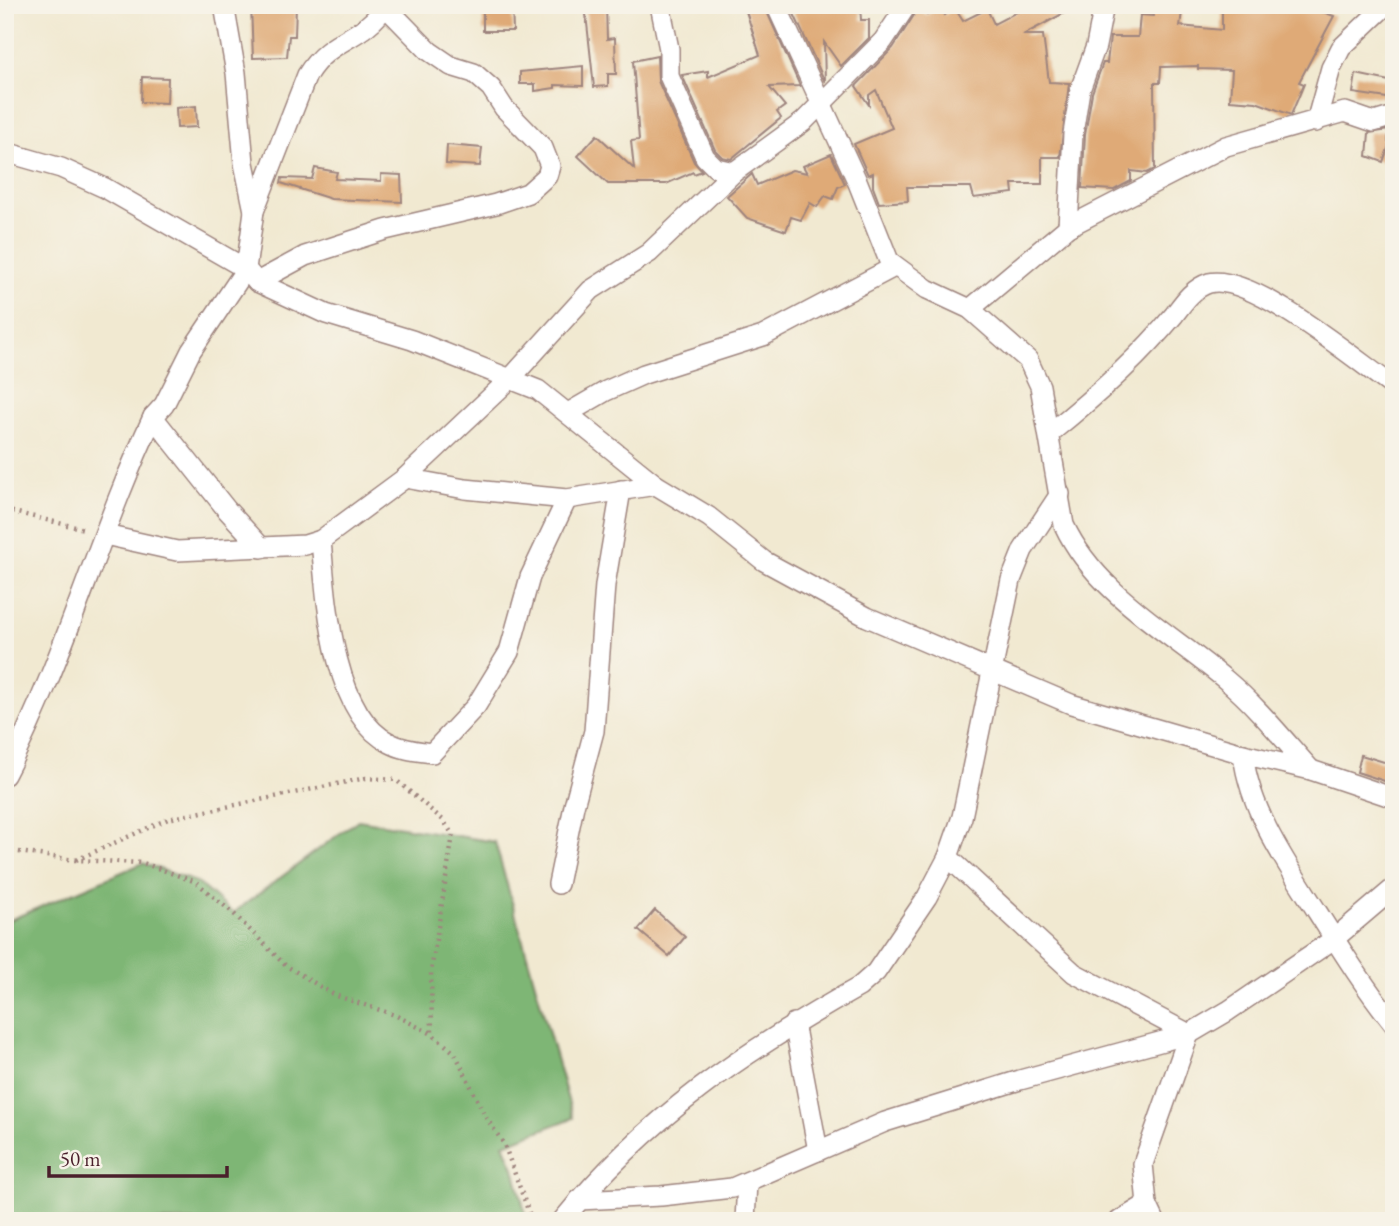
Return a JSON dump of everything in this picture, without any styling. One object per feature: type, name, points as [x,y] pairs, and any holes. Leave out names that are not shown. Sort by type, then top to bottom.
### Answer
[{"type":"street","points":[[224,5],[236,73],[244,163],[254,211],[252,275]]},
{"type":"street","points":[[660,5],[669,48],[669,76],[705,157],[716,168],[734,172]]},
{"type":"street","points":[[776,5],[820,106],[858,183],[888,261],[928,289],[970,309],[1028,360],[1040,386],[1064,526],[1092,571],[1228,681],[1311,770]]},
{"type":"street","points":[[105,535],[177,551],[305,545],[321,540],[405,478],[511,378],[591,290],[649,253],[734,172],[820,106],[883,41],[907,5]]},
{"type":"street","points":[[1068,228],[1073,134],[1080,90],[1096,46],[1104,5]]},
{"type":"street","points":[[1316,122],[1331,68],[1341,48],[1387,5]]},
{"type":"street","points":[[5,775],[56,667],[152,417],[164,405],[191,351],[252,275],[385,230],[496,204],[528,193],[547,176],[550,166],[542,148],[504,108],[491,88],[474,73],[452,66],[429,51],[386,6],[370,26],[337,42],[318,58],[307,75],[254,211]]},
{"type":"street","points":[[970,309],[1068,228],[1226,146],[1345,112],[1374,122],[1394,116]]},
{"type":"street","points":[[5,152],[61,168],[105,188],[252,275],[326,314],[412,340],[538,390],[656,485],[709,517],[764,561],[867,617],[1071,704],[1243,754],[1311,770],[1394,798]]},
{"type":"street","points":[[568,413],[606,391],[644,374],[763,335],[894,267]]},
{"type":"street","points":[[1050,433],[1094,398],[1149,346],[1189,296],[1212,282],[1258,295],[1294,315],[1394,387]]},
{"type":"street","points":[[152,417],[227,510],[262,548]]},
{"type":"street","points":[[405,478],[466,489],[567,499],[656,485]]},
{"type":"street","points":[[558,884],[593,730],[605,585],[621,490]]},
{"type":"street","points":[[562,1221],[624,1150],[730,1064],[794,1023],[859,987],[876,972],[928,897],[948,857],[962,817],[1011,580],[1023,550],[1060,494]]},
{"type":"street","points":[[321,540],[332,634],[344,684],[361,717],[388,743],[432,753],[476,706],[509,652],[530,577],[567,499]]},
{"type":"street","points":[[1243,754],[1248,785],[1256,806],[1362,985],[1394,1024]]},
{"type":"street","points":[[948,857],[1074,973],[1189,1034]]},
{"type":"street","points":[[579,1199],[710,1192],[747,1182],[922,1110],[1189,1034],[1228,1011],[1334,939],[1394,887]]},
{"type":"street","points":[[794,1023],[818,1151]]},
{"type":"street","points":[[1119,1221],[1151,1213],[1143,1164],[1189,1034]]},
{"type":"street","points":[[745,1221],[747,1182]]},
{"type":"path","points":[[5,510],[105,535]]},
{"type":"path","points":[[75,860],[168,819],[366,778],[396,780],[443,820],[453,835],[431,971],[432,1034]]},
{"type":"path","points":[[5,850],[75,860],[143,863],[196,883],[233,913],[285,965],[334,995],[395,1015],[432,1034],[454,1054],[485,1116],[504,1144],[532,1221]]},
{"type":"green space","points":[[358,820],[495,842],[573,1118],[504,1144],[514,1168],[527,1221],[5,1221],[5,922],[143,863],[196,882],[233,913]]},
{"type":"building","points":[[251,5],[296,5],[295,36],[289,36],[287,57],[253,58]]},
{"type":"building","points":[[483,5],[512,5],[513,31],[483,31]]},
{"type":"building","points":[[585,5],[606,5],[607,39],[615,38],[616,74],[608,74],[608,86],[594,87]]},
{"type":"building","points":[[744,5],[764,5],[800,86],[769,87],[785,106],[777,112],[781,118],[731,159],[722,157],[715,150],[682,75],[708,71],[708,77],[760,55]]},
{"type":"building","points":[[790,5],[860,5],[861,20],[869,20],[869,38],[841,66],[824,42],[825,82]]},
{"type":"building","points":[[1030,5],[1079,5],[1023,35],[1043,35],[1049,82],[1069,83],[1060,157],[1042,157],[1042,184],[1012,184],[1013,193],[974,198],[971,187],[907,187],[908,201],[879,203],[873,187],[873,173],[868,175],[854,144],[892,128],[876,90],[869,95],[869,105],[856,86],[893,48],[918,9],[927,15],[939,7],[945,15],[954,7],[963,21],[987,9],[994,24]]},
{"type":"building","points":[[1155,5],[1183,5],[1180,26],[1222,30],[1222,5],[1303,5],[1334,16],[1299,82],[1304,84],[1291,115],[1256,102],[1230,100],[1232,70],[1198,69],[1198,66],[1161,67],[1160,83],[1154,83],[1155,169],[1147,173],[1131,171],[1131,181],[1114,190],[1082,188],[1085,135],[1092,93],[1103,63],[1107,63],[1110,37],[1138,37],[1140,15],[1153,16]]},
{"type":"building","points":[[657,56],[658,81],[694,162],[702,171],[693,172],[666,184],[608,184],[578,156],[597,135],[634,169],[631,141],[639,140],[633,61]]},
{"type":"building","points":[[583,66],[583,86],[555,85],[555,88],[535,91],[535,84],[520,84],[520,72]]},
{"type":"building","points":[[1356,74],[1394,82],[1394,99],[1353,93]]},
{"type":"building","points":[[142,77],[168,78],[167,103],[141,102]]},
{"type":"building","points":[[196,106],[197,127],[177,128],[176,108]]},
{"type":"building","points":[[1389,130],[1390,143],[1383,162],[1367,156],[1369,133]]},
{"type":"building","points":[[447,145],[482,148],[480,166],[446,164]]},
{"type":"building","points":[[831,154],[845,184],[838,187],[833,199],[825,196],[817,207],[810,203],[801,220],[791,217],[786,231],[747,218],[727,196],[752,174],[757,185],[792,170],[807,173],[803,166]]},
{"type":"building","points":[[315,168],[337,172],[335,179],[381,181],[381,174],[401,175],[402,202],[331,199],[281,183],[282,178],[312,179]]},
{"type":"building","points":[[1361,755],[1394,765],[1394,784],[1357,772]]},
{"type":"building","points":[[655,910],[685,937],[669,956],[638,930]]}]
